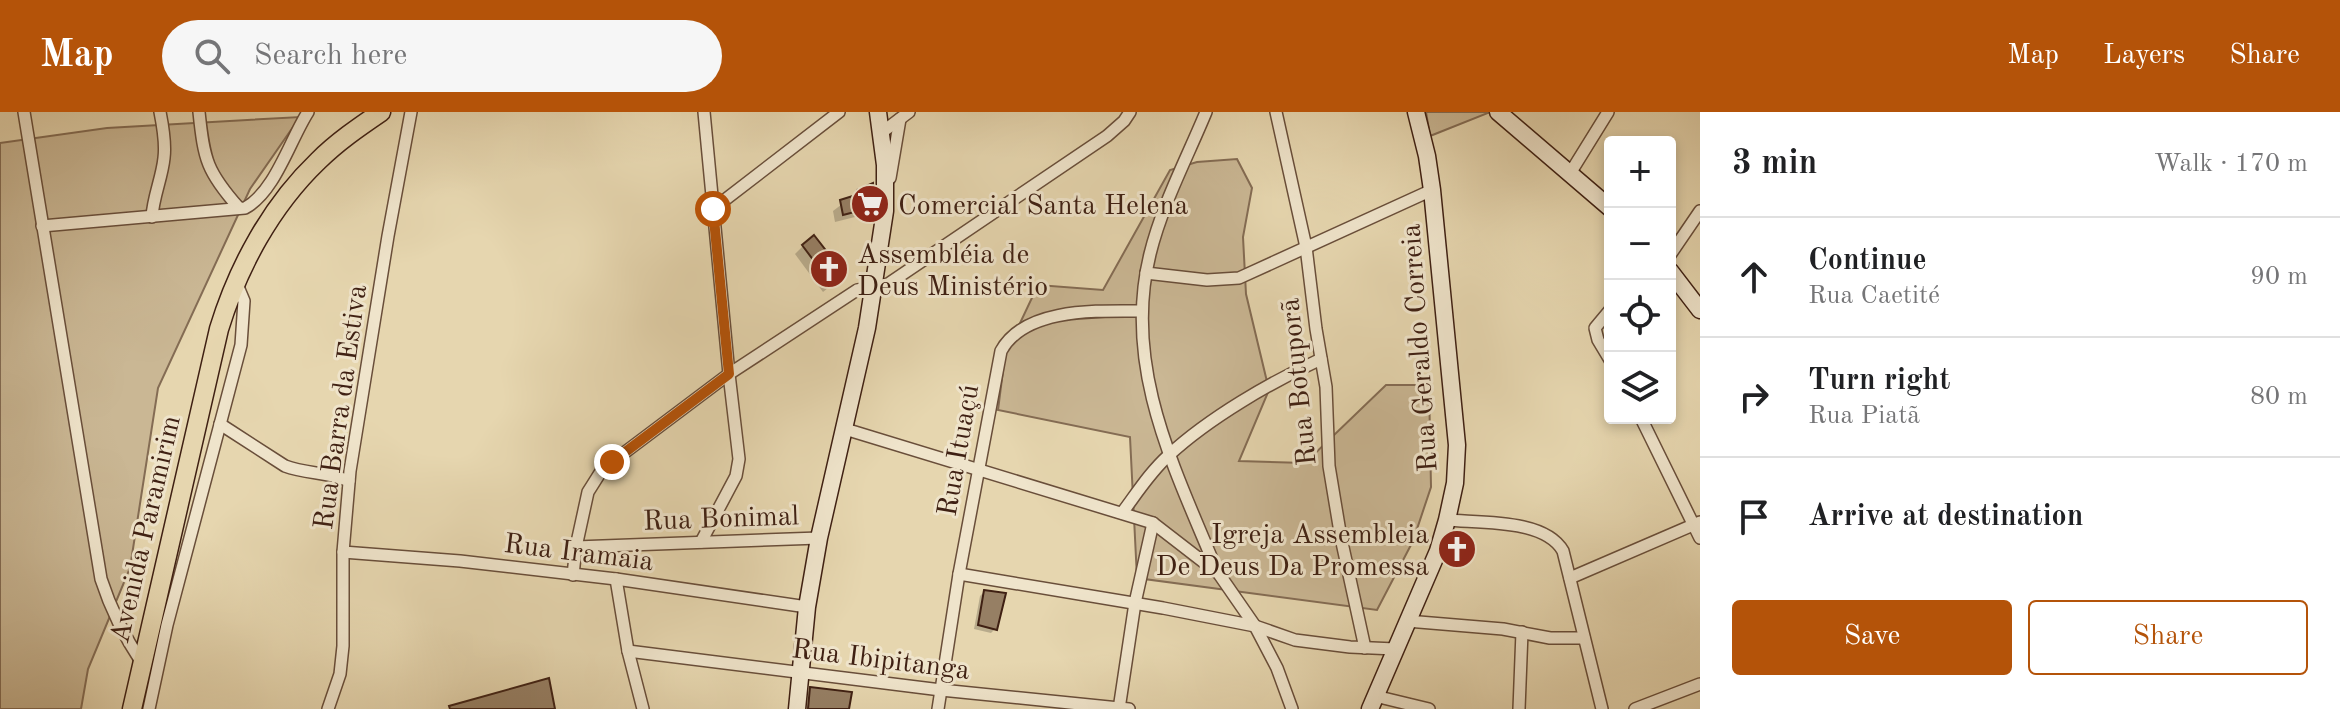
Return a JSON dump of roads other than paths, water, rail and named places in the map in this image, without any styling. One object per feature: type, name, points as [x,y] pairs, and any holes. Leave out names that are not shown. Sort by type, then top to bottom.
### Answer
[{"type":"main road","name":"Avenida Paramirim","points":[[142,703],[143,664],[211,362],[229,296],[256,243],[299,181],[320,159],[381,112]]},
{"type":"street","points":[[24,112],[101,579],[123,635],[143,664]]},
{"type":"street","points":[[152,217],[152,205],[164,161],[160,112]]},
{"type":"street","points":[[199,112],[201,135],[211,172],[239,208]]},
{"type":"street","points":[[42,226],[239,208],[253,203],[271,180],[308,112]]},
{"type":"street","name":"Rua Barra da Estiva","points":[[328,709],[340,674],[343,646],[343,552],[349,481],[411,112]]},
{"type":"street","points":[[701,542],[736,476],[739,459],[704,112]]},
{"type":"street","points":[[713,209],[839,112]]},
{"type":"street","points":[[797,709],[807,607],[819,538],[874,288],[885,211],[886,186],[878,112]]},
{"type":"street","points":[[573,575],[588,492],[600,473],[625,451],[729,374],[857,290],[888,284],[1107,136],[1130,112]]},
{"type":"street","points":[[1206,112],[1150,251],[1142,311],[1142,349],[1147,384],[1169,455],[1219,574],[1255,626],[1277,668],[1292,709]]},
{"type":"street","name":"Rua Botuporã","points":[[1276,112],[1306,247],[1327,399],[1329,466],[1365,648]]},
{"type":"street","name":"Rua Geraldo Correia","points":[[1372,703],[1438,551],[1455,483],[1457,445],[1432,190],[1416,112]]},
{"type":"street","points":[[1498,112],[1604,203]]},
{"type":"street","points":[[1569,175],[1608,112]]},
{"type":"street","points":[[881,133],[904,115]]},
{"type":"street","points":[[886,186],[904,115]]},
{"type":"street","points":[[1146,273],[1207,280],[1239,278],[1432,190]]},
{"type":"street","points":[[1676,246],[1700,211]]},
{"type":"street","points":[[1676,279],[1700,310]]},
{"type":"street","points":[[142,703],[167,625],[241,345],[244,301],[236,282]]},
{"type":"street","name":"Rua Ituaçú","points":[[938,709],[998,360],[1006,342],[1025,327],[1065,314],[1142,311]]},
{"type":"street","points":[[1604,317],[1595,328],[1604,350]]},
{"type":"street","points":[[1122,513],[1153,470],[1191,437],[1279,379],[1321,359]]},
{"type":"street","points":[[220,424],[285,466],[326,473],[349,481]]},
{"type":"street","points":[[1644,424],[1697,524],[1700,538]]},
{"type":"street","points":[[845,429],[1153,523],[1219,574]]},
{"type":"street","points":[[1447,520],[1518,526],[1546,534],[1558,542],[1563,551],[1602,709]]},
{"type":"street","points":[[1119,708],[1135,603],[1153,523]]},
{"type":"street","points":[[1570,578],[1697,524]]},
{"type":"street","name":"Rua Bonimal","points":[[576,547],[819,538]]},
{"type":"street","name":"Rua Iramaia","points":[[343,552],[460,561],[616,579],[807,607]]},
{"type":"street","points":[[959,574],[1255,626],[1295,640],[1395,649]]},
{"type":"street","points":[[616,579],[628,651],[643,709]]},
{"type":"street","points":[[1407,621],[1474,626],[1550,638],[1584,638]]},
{"type":"street","points":[[1519,709],[1522,632]]},
{"type":"street","name":"Rua Ibipitanga","points":[[628,651],[941,690],[1129,709]]},
{"type":"street","points":[[1635,709],[1652,706],[1700,684]]},
{"type":"street","points":[[1372,703],[1429,709]]},
{"type":"place","name":"Comercial Santa Helena","points":[[870,204]]},
{"type":"place","name":"Assembléia de Deus Ministério","points":[[829,269]]},
{"type":"place","name":"Igreja Assembleia De Deus Da Promessa","points":[[1457,549]]}]
